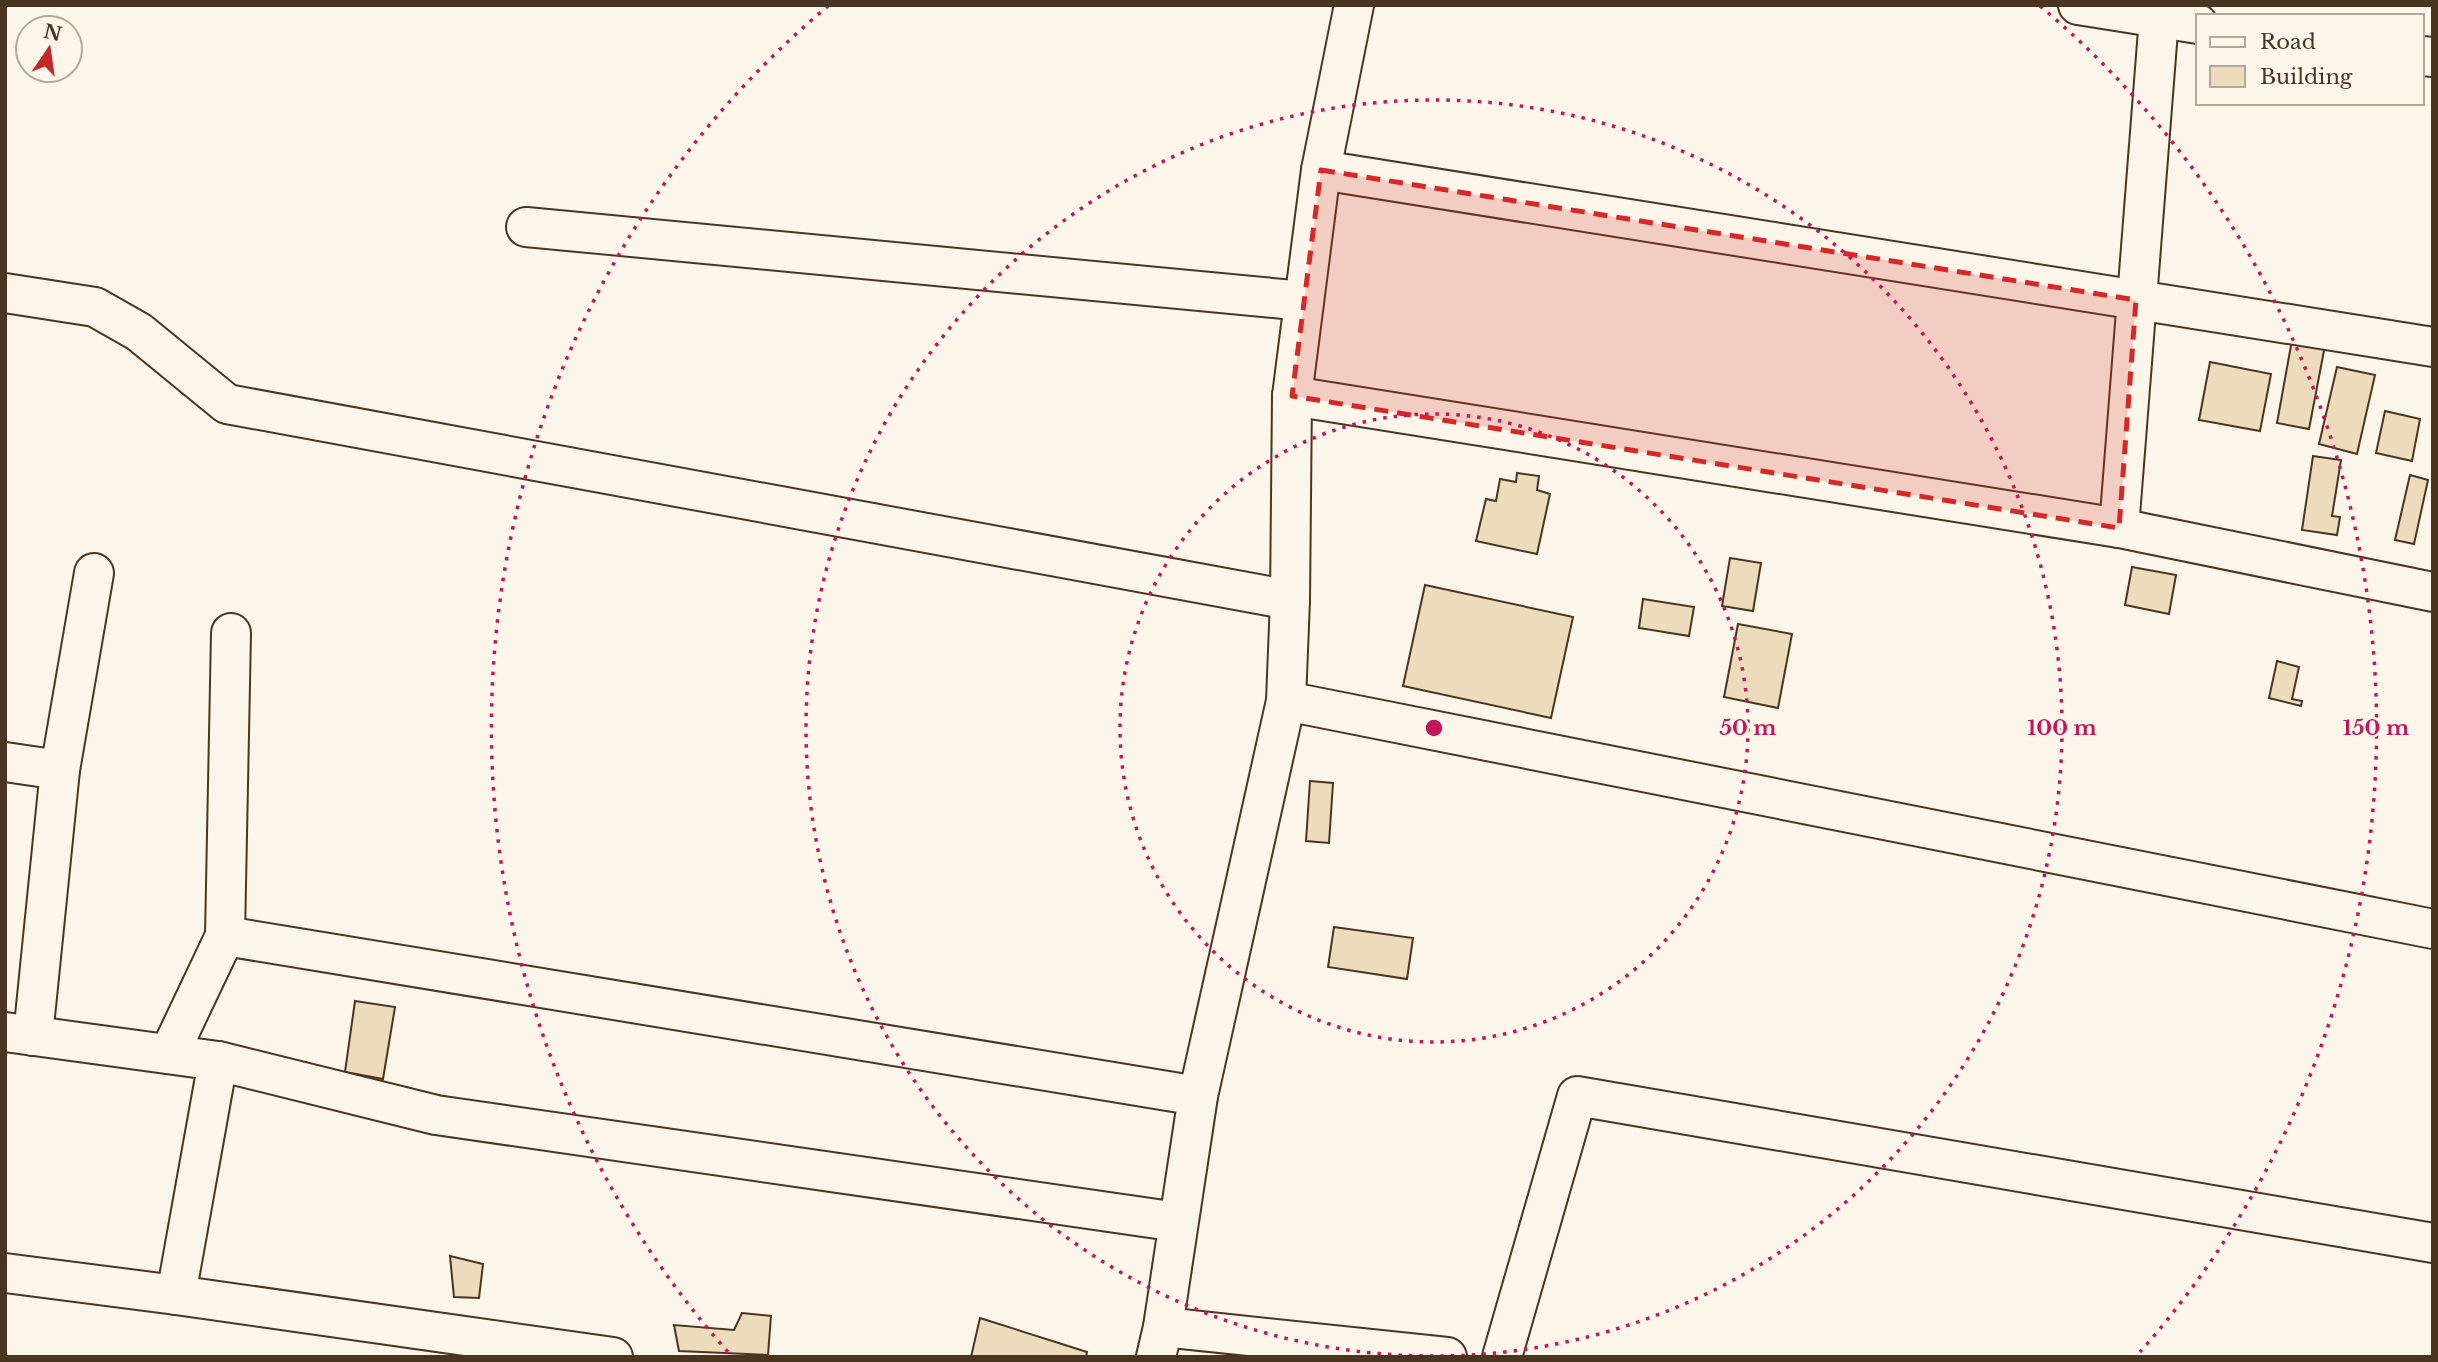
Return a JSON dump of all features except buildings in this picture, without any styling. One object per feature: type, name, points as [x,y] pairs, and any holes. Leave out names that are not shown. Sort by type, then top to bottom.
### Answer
[{"type":"street","points":[[1354,5],[1321,170],[1292,396],[1286,701],[1198,1096],[1160,1342],[1447,1357]]},
{"type":"street","points":[[2078,5],[2196,24]]},
{"type":"street","points":[[2119,528],[2159,18]]},
{"type":"street","points":[[1321,170],[2433,346]]},
{"type":"street","points":[[526,228],[1304,301]]},
{"type":"street","points":[[5,293],[95,307],[139,332],[227,404],[1290,600]]},
{"type":"street","points":[[1292,396],[2119,528],[2433,592]]},
{"type":"street","points":[[94,573],[19,1034],[218,1060],[436,1115],[1178,1222]]},
{"type":"street","points":[[169,1054],[225,936],[231,633]]},
{"type":"street","points":[[1286,701],[2433,929]]},
{"type":"street","points":[[5,762],[61,770]]},
{"type":"street","points":[[225,936],[1198,1096]]},
{"type":"street","points":[[176,1295],[218,1060]]},
{"type":"street","points":[[1502,1357],[1577,1096],[2433,1243]]},
{"type":"street","points":[[5,1273],[613,1357]]},
{"type":"highlighted area","points":[[1321,170],[2136,300],[2119,528],[1292,396]]}]
